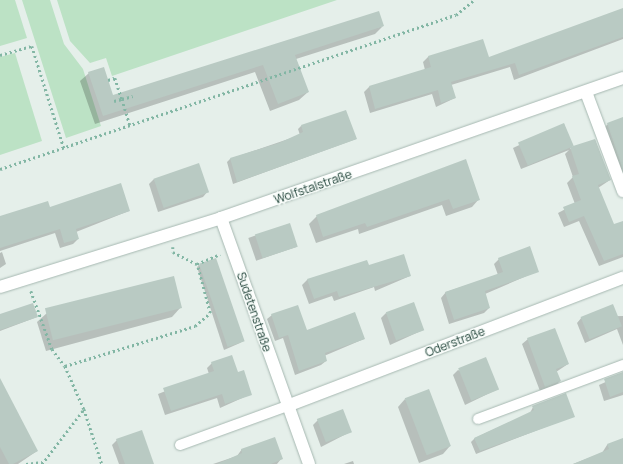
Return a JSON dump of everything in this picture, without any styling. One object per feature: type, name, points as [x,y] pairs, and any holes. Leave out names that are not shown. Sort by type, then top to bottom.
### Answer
[{"type":"street","name":"Wolfstalstraße","points":[[0,287],[221,218],[623,78]]},
{"type":"street","points":[[586,92],[623,191]]},
{"type":"street","name":"Sudetenstraße","points":[[221,218],[309,464]]},
{"type":"street","name":"Oderstraße","points":[[287,406],[623,278]]},
{"type":"lane","points":[[478,419],[623,365]]},
{"type":"lane","points":[[180,445],[287,406]]},
{"type":"path","points":[[0,169],[456,15],[474,0]]},
{"type":"path","points":[[0,55],[32,46],[64,148]]},
{"type":"path","points":[[108,80],[115,78],[130,125]]},
{"type":"path","points":[[114,102],[133,96]]},
{"type":"path","points":[[65,366],[195,326],[210,313],[197,264],[174,252],[170,234]]},
{"type":"path","points":[[197,264],[232,250]]},
{"type":"path","points":[[27,279],[52,349],[65,366],[84,409],[102,464]]},
{"type":"path","points":[[26,464],[42,463],[84,409]]},
{"type":"green space","points":[[0,0],[15,0],[27,38],[0,46]]},
{"type":"green space","points":[[22,0],[50,0],[64,44],[83,69],[101,126],[66,138]]},
{"type":"green space","points":[[57,0],[337,0],[112,76],[106,58],[90,63],[70,41]]},
{"type":"green space","points":[[15,53],[42,141],[0,155],[0,57]]},
{"type":"building","points":[[623,8],[623,37],[519,75],[515,63],[451,82],[456,98],[441,103],[438,90],[375,109],[369,86],[431,67],[428,56],[483,39],[489,57]]},
{"type":"building","points":[[379,11],[384,26],[295,55],[309,92],[278,104],[263,65],[103,116],[88,72],[104,67],[113,95]]},
{"type":"building","points":[[346,110],[357,139],[237,182],[230,158],[279,143],[303,132],[301,125]]},
{"type":"building","points":[[623,117],[623,170],[607,123]]},
{"type":"building","points":[[564,123],[574,146],[528,166],[518,143]]},
{"type":"building","points":[[595,139],[611,180],[598,185],[614,224],[623,221],[623,254],[604,261],[584,216],[569,222],[563,207],[581,200],[572,176],[579,174],[570,147]]},
{"type":"building","points":[[466,159],[480,200],[453,209],[449,199],[367,227],[365,223],[323,237],[316,215]]},
{"type":"building","points":[[199,163],[209,192],[164,208],[154,179]]},
{"type":"building","points":[[121,183],[130,211],[76,229],[79,239],[64,243],[60,229],[0,248],[0,216],[48,201],[50,207]]},
{"type":"building","points":[[290,223],[298,247],[263,258],[255,234]]},
{"type":"building","points":[[530,246],[539,272],[485,291],[490,308],[454,320],[445,292],[503,272],[498,258]]},
{"type":"building","points":[[404,254],[411,276],[339,297],[337,291],[314,299],[307,279],[367,260],[369,265]]},
{"type":"building","points":[[216,258],[245,341],[228,347],[199,264]]},
{"type":"building","points":[[174,276],[182,308],[53,340],[45,308]]},
{"type":"building","points":[[414,302],[424,330],[396,340],[386,312]]},
{"type":"building","points":[[33,303],[38,317],[0,330],[0,314]]},
{"type":"building","points":[[613,304],[622,326],[590,339],[581,317]]},
{"type":"building","points":[[298,305],[307,330],[355,312],[365,339],[325,353],[327,361],[299,371],[288,335],[279,338],[271,314]]},
{"type":"building","points":[[555,328],[569,364],[556,369],[561,381],[545,387],[527,338]]},
{"type":"building","points":[[232,355],[238,372],[244,370],[252,395],[225,404],[222,394],[171,411],[163,388],[214,371],[211,362]]},
{"type":"building","points":[[486,357],[499,389],[471,401],[458,368]]},
{"type":"building","points":[[623,372],[623,392],[610,397],[604,379]]},
{"type":"building","points":[[0,378],[38,451],[13,464],[9,464],[0,447]]},
{"type":"building","points":[[429,389],[451,446],[427,455],[405,398]]},
{"type":"building","points":[[566,393],[575,417],[480,451],[474,438],[534,410],[532,406]]},
{"type":"building","points":[[343,409],[352,432],[326,442],[317,419]]},
{"type":"building","points":[[142,430],[154,464],[125,464],[116,439]]},
{"type":"building","points":[[275,437],[283,459],[271,464],[217,464],[242,453],[241,449]]},
{"type":"building","points":[[623,438],[623,464],[573,464],[609,449],[607,444]]}]
